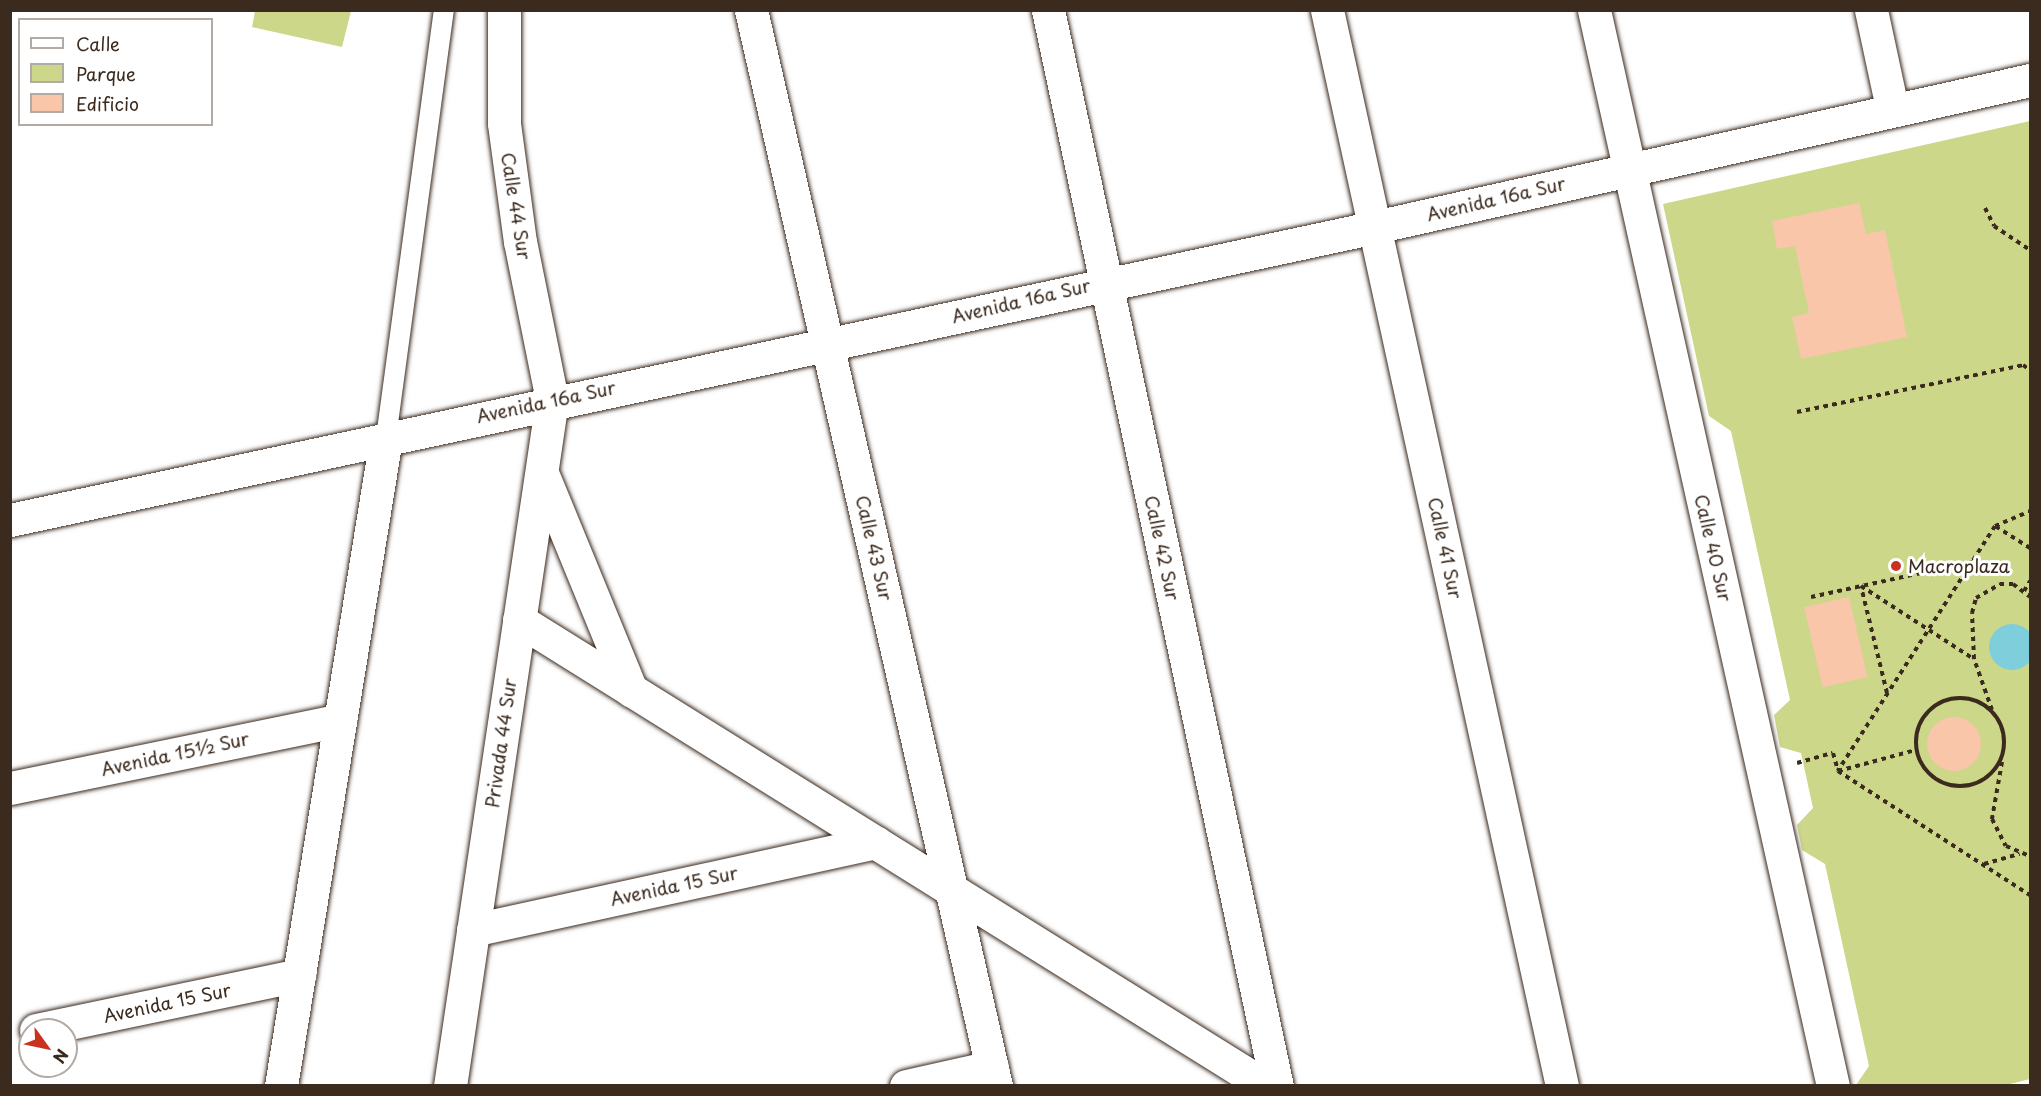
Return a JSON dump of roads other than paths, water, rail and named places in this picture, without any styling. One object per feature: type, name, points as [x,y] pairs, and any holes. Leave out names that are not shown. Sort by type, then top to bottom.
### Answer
[{"type":"street","name":"Calle 44 Sur","points":[[504,10],[504,123],[520,242],[552,400]]},
{"type":"street","name":"Calle 43 Sur","points":[[751,10],[994,1076]]},
{"type":"street","name":"Calle 42 Sur","points":[[1048,10],[1277,1086]]},
{"type":"street","name":"Calle 41 Sur","points":[[1328,10],[1562,1086]]},
{"type":"street","name":"Calle 40 Sur","points":[[1594,10],[1833,1086]]},
{"type":"street","points":[[1871,10],[1892,108]]},
{"type":"street","name":"Avenida 16a Sur","points":[[10,520],[552,400],[1375,227],[1892,108],[2031,80]]},
{"type":"street","name":"Privada 44 Sur","points":[[450,1086],[552,400]]},
{"type":"street","points":[[281,1086],[386,438]]},
{"type":"street","points":[[541,472],[632,690]]},
{"type":"street","points":[[519,620],[1266,1086]]},
{"type":"street","name":"Avenida 15½ Sur","points":[[10,788],[340,720]]},
{"type":"street","name":"Avenida 15 Sur","points":[[473,930],[875,842]]},
{"type":"street","name":"Avenida 15 Sur","points":[[78,1021],[299,975]]},
{"type":"street","points":[[906,1086],[994,1076]]},
{"type":"lane","points":[[386,438],[444,10]]},
{"type":"water","points":[[2012,624],[2028,631],[2035,647],[2028,663],[2012,670],[1996,663],[1989,647],[1996,631]]},
{"type":"place","name":"Macroplaza","points":[[1896,566]]}]
